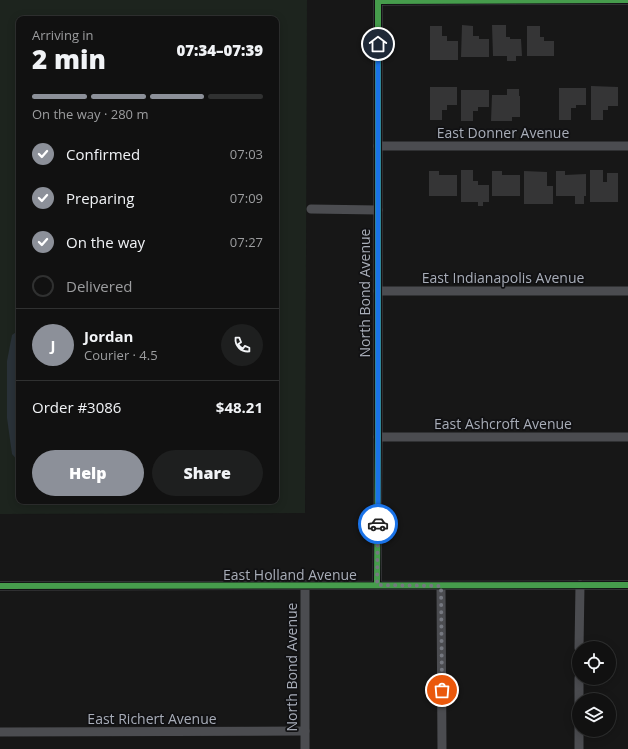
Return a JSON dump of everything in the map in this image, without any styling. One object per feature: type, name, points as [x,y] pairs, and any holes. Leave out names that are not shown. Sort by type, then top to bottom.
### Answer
[{"type":"street","points":[[595,0],[628,0]]},
{"type":"street","name":"North Bond Avenue","points":[[377,585],[378,1],[595,0]]},
{"type":"street","name":"East Donner Avenue","points":[[378,146],[628,146]]},
{"type":"street","points":[[311,209],[378,210]]},
{"type":"street","name":"East Indianapolis Avenue","points":[[378,291],[628,291]]},
{"type":"street","name":"East Ashcroft Avenue","points":[[378,437],[628,437]]},
{"type":"street","points":[[579,641],[580,585]]},
{"type":"street","name":"East Holland Avenue","points":[[0,586],[628,585]]},
{"type":"street","name":"North Bond Avenue","points":[[304,749],[305,586]]},
{"type":"street","points":[[441,586],[442,749]]},
{"type":"street","points":[[579,685],[579,749]]},
{"type":"street","name":"East Richert Avenue","points":[[0,732],[305,731]]},
{"type":"shaded area","points":[[0,0],[307,0],[305,513],[0,514]]},
{"type":"shaded area","points":[[16,332],[16,459],[12,454],[7,418],[7,361],[12,335]]},
{"type":"building","points":[[462,25],[473,26],[473,36],[479,36],[479,39],[489,39],[489,57],[461,57]]},
{"type":"building","points":[[492,25],[506,25],[506,37],[510,37],[510,39],[521,39],[522,56],[516,56],[516,61],[507,61],[507,56],[493,56]]},
{"type":"building","points":[[430,26],[442,26],[442,36],[447,36],[447,41],[458,41],[458,60],[430,60]]},
{"type":"building","points":[[527,26],[540,26],[540,37],[544,37],[544,41],[554,41],[554,56],[527,56]]},
{"type":"building","points":[[591,86],[618,87],[618,106],[608,106],[608,110],[603,110],[603,120],[591,120]]},
{"type":"building","points":[[430,87],[457,87],[457,105],[447,105],[447,110],[442,110],[442,120],[430,120]]},
{"type":"building","points":[[559,88],[586,88],[586,105],[576,105],[576,108],[571,108],[571,120],[559,120]]},
{"type":"building","points":[[507,89],[519,89],[520,117],[512,117],[512,121],[491,121],[492,95],[507,95]]},
{"type":"building","points":[[461,90],[489,90],[489,107],[478,107],[478,111],[473,111],[473,121],[461,121]]},
{"type":"building","points":[[461,170],[473,170],[473,181],[478,181],[478,185],[489,185],[489,202],[483,202],[483,206],[478,206],[478,202],[461,202]]},
{"type":"building","points":[[590,170],[603,170],[603,182],[607,182],[607,173],[618,173],[618,202],[590,202]]},
{"type":"building","points":[[429,171],[439,171],[439,175],[457,175],[457,196],[429,196]]},
{"type":"building","points":[[492,171],[502,171],[502,175],[520,175],[520,196],[492,196]]},
{"type":"building","points":[[524,171],[547,172],[547,186],[553,186],[553,204],[524,204]]},
{"type":"building","points":[[556,171],[565,171],[565,175],[586,174],[586,196],[584,196],[584,204],[575,204],[575,196],[556,196]]},
{"type":"cycle path","points":[[377,585],[378,1],[628,0]]},
{"type":"cycle path","points":[[0,586],[628,585]]},
{"type":"way so far","points":[[378,524],[377,585],[441,586],[442,690]]},
{"type":"route","points":[[378,44],[378,524]]}]
